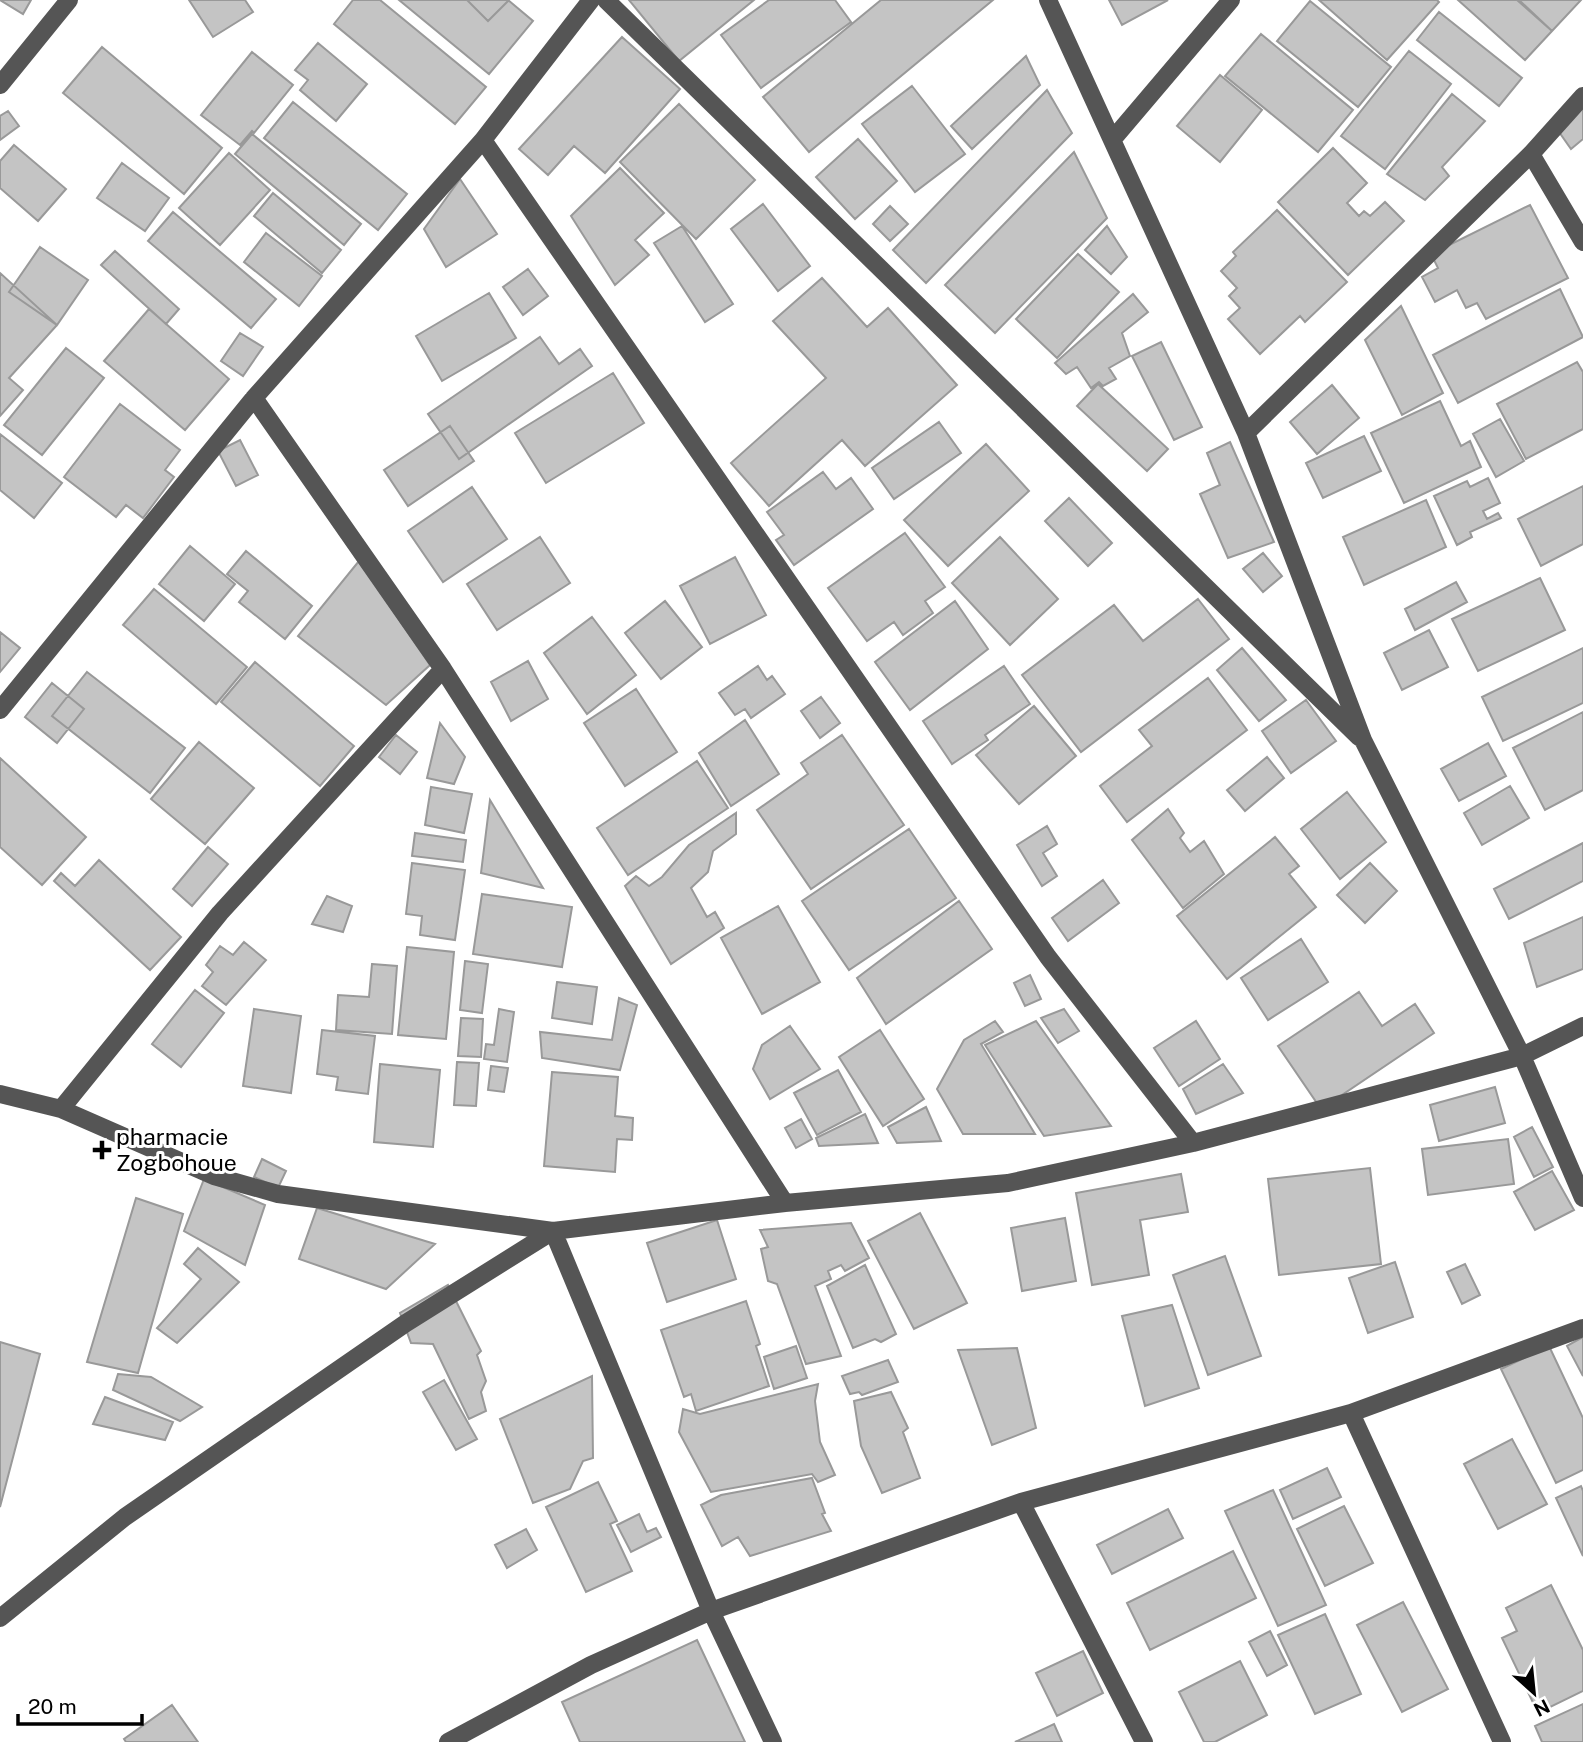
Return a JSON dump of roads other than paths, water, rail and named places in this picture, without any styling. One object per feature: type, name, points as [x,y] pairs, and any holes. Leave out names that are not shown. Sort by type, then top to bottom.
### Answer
[{"type":"street","points":[[0,85],[69,0]]},
{"type":"street","points":[[0,710],[254,398],[483,140],[591,0]]},
{"type":"street","points":[[606,0],[1363,740]]},
{"type":"street","points":[[1048,0],[1246,433],[1363,740],[1522,1056],[1583,1198]]},
{"type":"street","points":[[1113,139],[1231,0]]},
{"type":"street","points":[[1246,433],[1531,154],[1583,96]]},
{"type":"street","points":[[483,140],[1048,957],[1192,1143]]},
{"type":"street","points":[[1531,154],[1583,242]]},
{"type":"street","points":[[254,398],[443,669],[785,1203]]},
{"type":"street","points":[[61,1109],[220,913],[443,669]]},
{"type":"street","points":[[0,1094],[61,1109],[214,1176],[278,1194],[553,1231],[785,1203],[1008,1183],[1192,1143],[1522,1056],[1583,1026]]},
{"type":"street","points":[[553,1231],[710,1611],[773,1742]]},
{"type":"street","points":[[0,1618],[125,1517],[406,1323],[553,1231]]},
{"type":"street","points":[[448,1742],[591,1665],[710,1611],[1021,1502],[1351,1413],[1583,1328]]},
{"type":"street","points":[[1351,1413],[1502,1742]]},
{"type":"street","points":[[1021,1502],[1144,1742]]},
{"type":"place","name":"pharmacie Zogbohoue","points":[[102,1150]]}]
